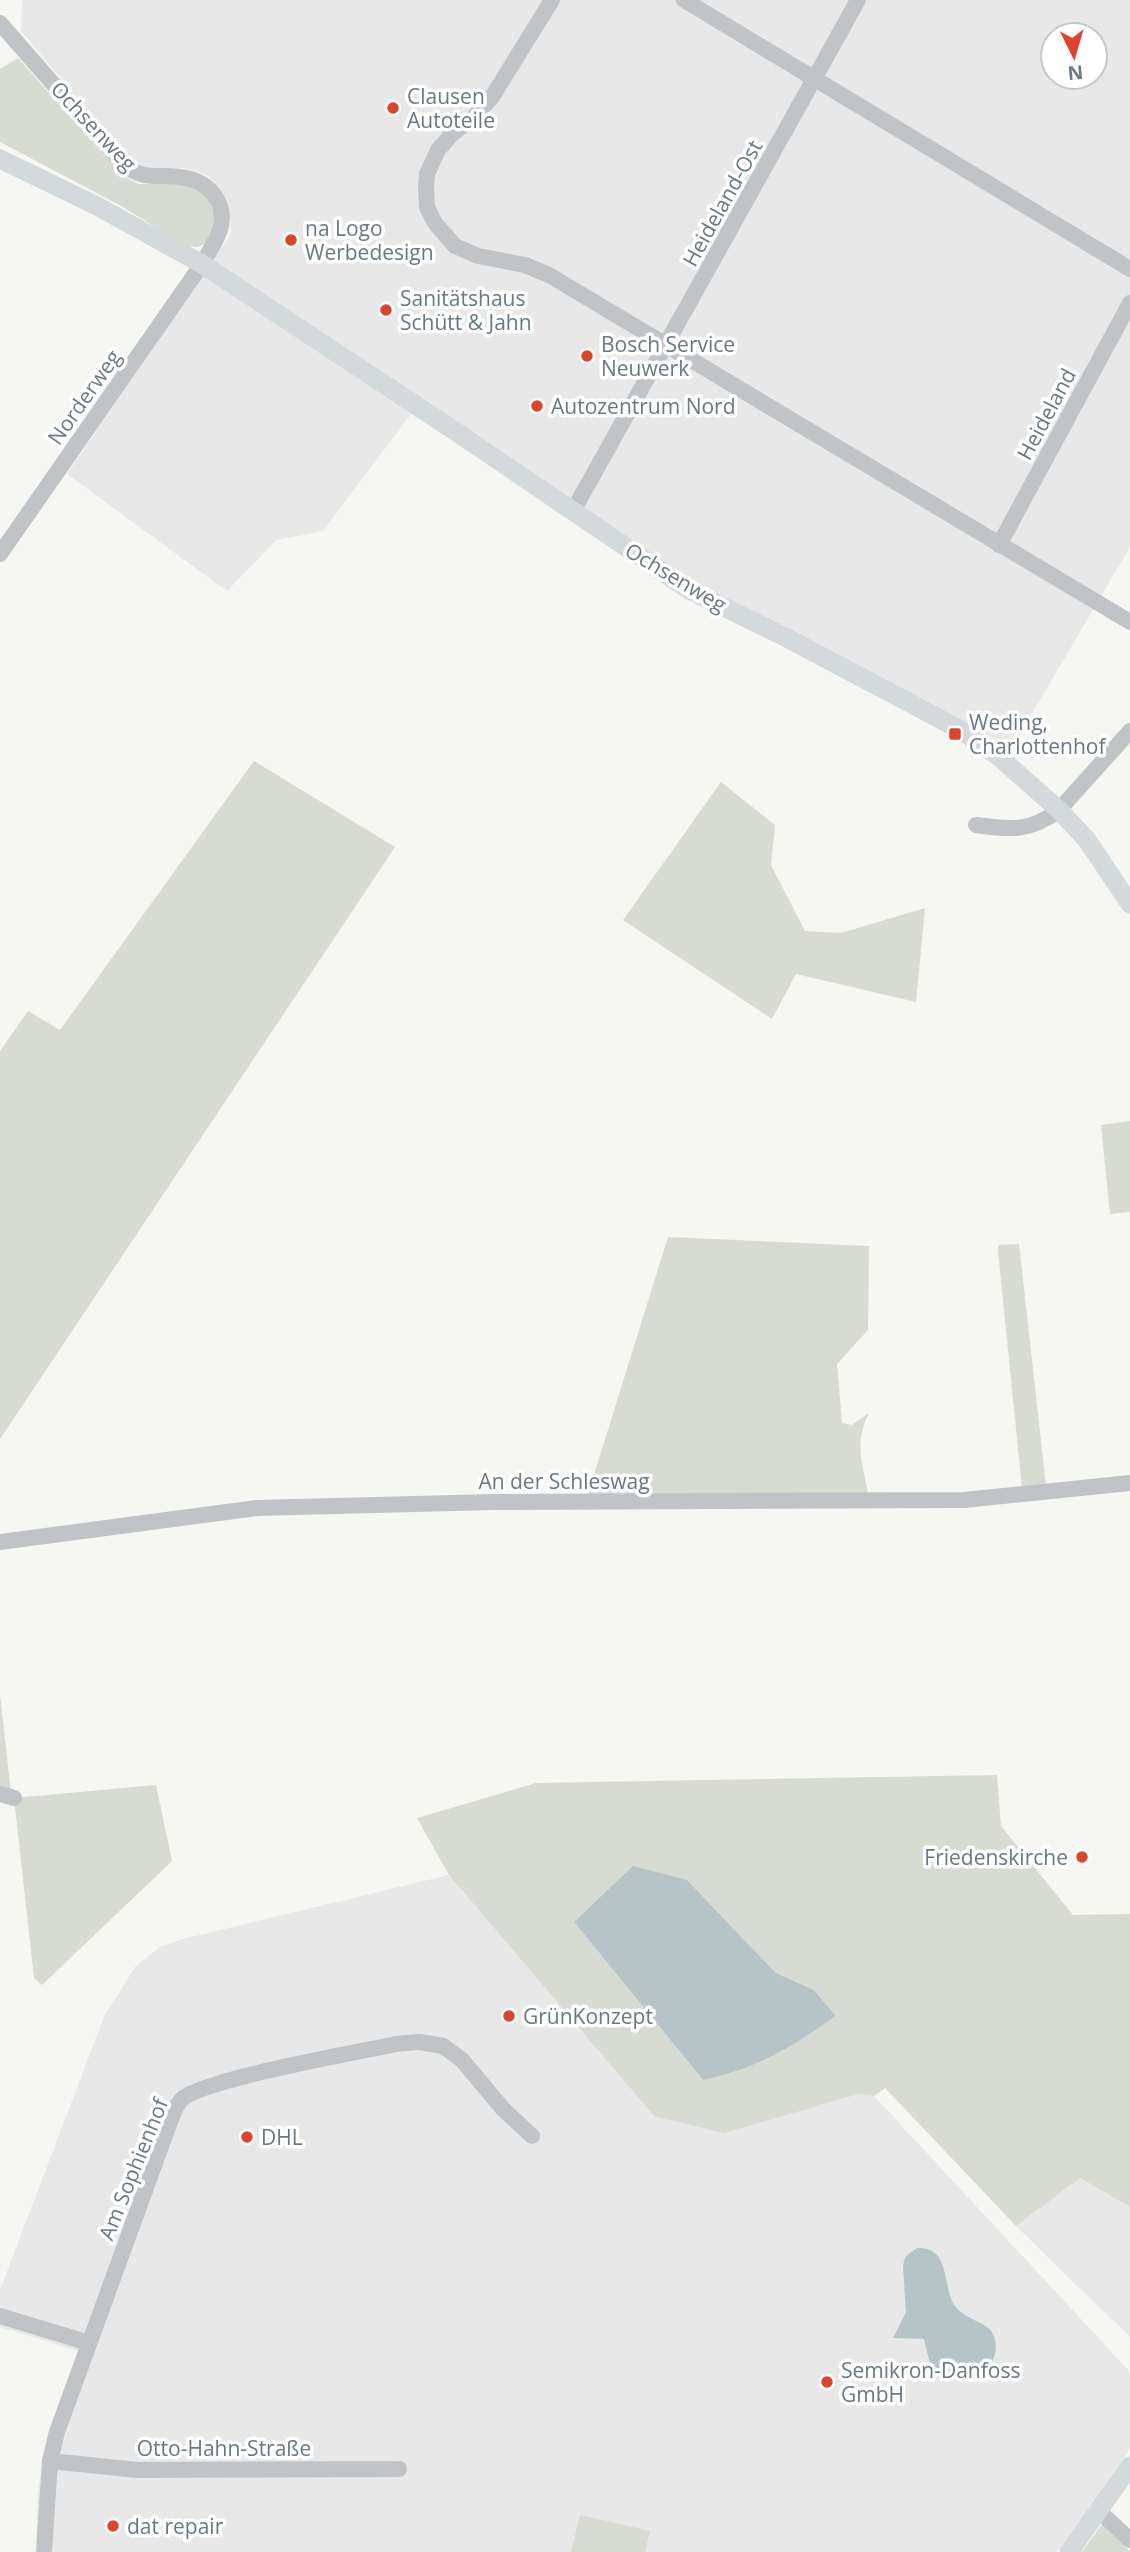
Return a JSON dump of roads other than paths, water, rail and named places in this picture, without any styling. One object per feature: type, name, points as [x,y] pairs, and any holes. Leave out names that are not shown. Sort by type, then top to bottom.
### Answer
[{"type":"main road","name":"Ochsenweg","points":[[0,159],[97,206],[202,264],[689,590],[787,638],[959,729],[998,756],[1059,810],[1087,840],[1130,904]]},
{"type":"main road","points":[[1069,2552],[1130,2466]]},
{"type":"street","points":[[552,0],[492,97],[438,150],[426,175],[428,207],[435,223],[455,246],[478,256],[525,265],[549,275],[1130,622]]},
{"type":"street","points":[[684,0],[1130,269]]},
{"type":"street","name":"Heideland-Ost","points":[[573,511],[858,0]]},
{"type":"street","name":"Ochsenweg","points":[[0,23],[124,164],[138,175],[181,177],[199,181],[209,188],[218,200],[222,218],[215,242],[202,264]]},
{"type":"street","name":"Norderweg","points":[[0,554],[202,264]]},
{"type":"street","name":"Heideland","points":[[999,545],[1130,303]]},
{"type":"street","points":[[976,825],[1022,828],[1045,821],[1059,810],[1130,731]]},
{"type":"street","points":[[1116,747],[1130,758]]},
{"type":"street","name":"An der Schleswag","points":[[0,1542],[257,1508],[508,1502],[964,1500],[1130,1483]]},
{"type":"street","name":"Am Sophienhof","points":[[44,2552],[50,2461],[57,2432],[180,2100],[191,2092],[222,2082],[396,2043],[419,2042],[443,2046],[461,2060],[503,2109],[532,2136]]},
{"type":"street","points":[[0,2316],[89,2343]]},
{"type":"street","name":"Otto-Hahn-Straße","points":[[50,2461],[138,2470],[399,2469]]},
{"type":"street","points":[[1098,2510],[1130,2540]]},
{"type":"place","name":"Clausen Autoteile","points":[[393,108]]},
{"type":"place","name":"na Logo Werbedesign","points":[[291,240]]},
{"type":"place","name":"Sanitätshaus Schütt & Jahn","points":[[386,310]]},
{"type":"place","name":"Bosch Service Neuwerk","points":[[587,356]]},
{"type":"place","name":"Autozentrum Nord","points":[[537,406]]},
{"type":"place","name":"Weding, Charlottenhof","points":[[955,734]]},
{"type":"place","name":"Friedenskirche","points":[[1082,1857]]},
{"type":"place","name":"GrünKonzept","points":[[509,2016]]},
{"type":"place","name":"DHL","points":[[247,2137]]},
{"type":"place","name":"Semikron-Danfoss GmbH","points":[[827,2382]]},
{"type":"place","name":"dat repair","points":[[113,2526]]}]
